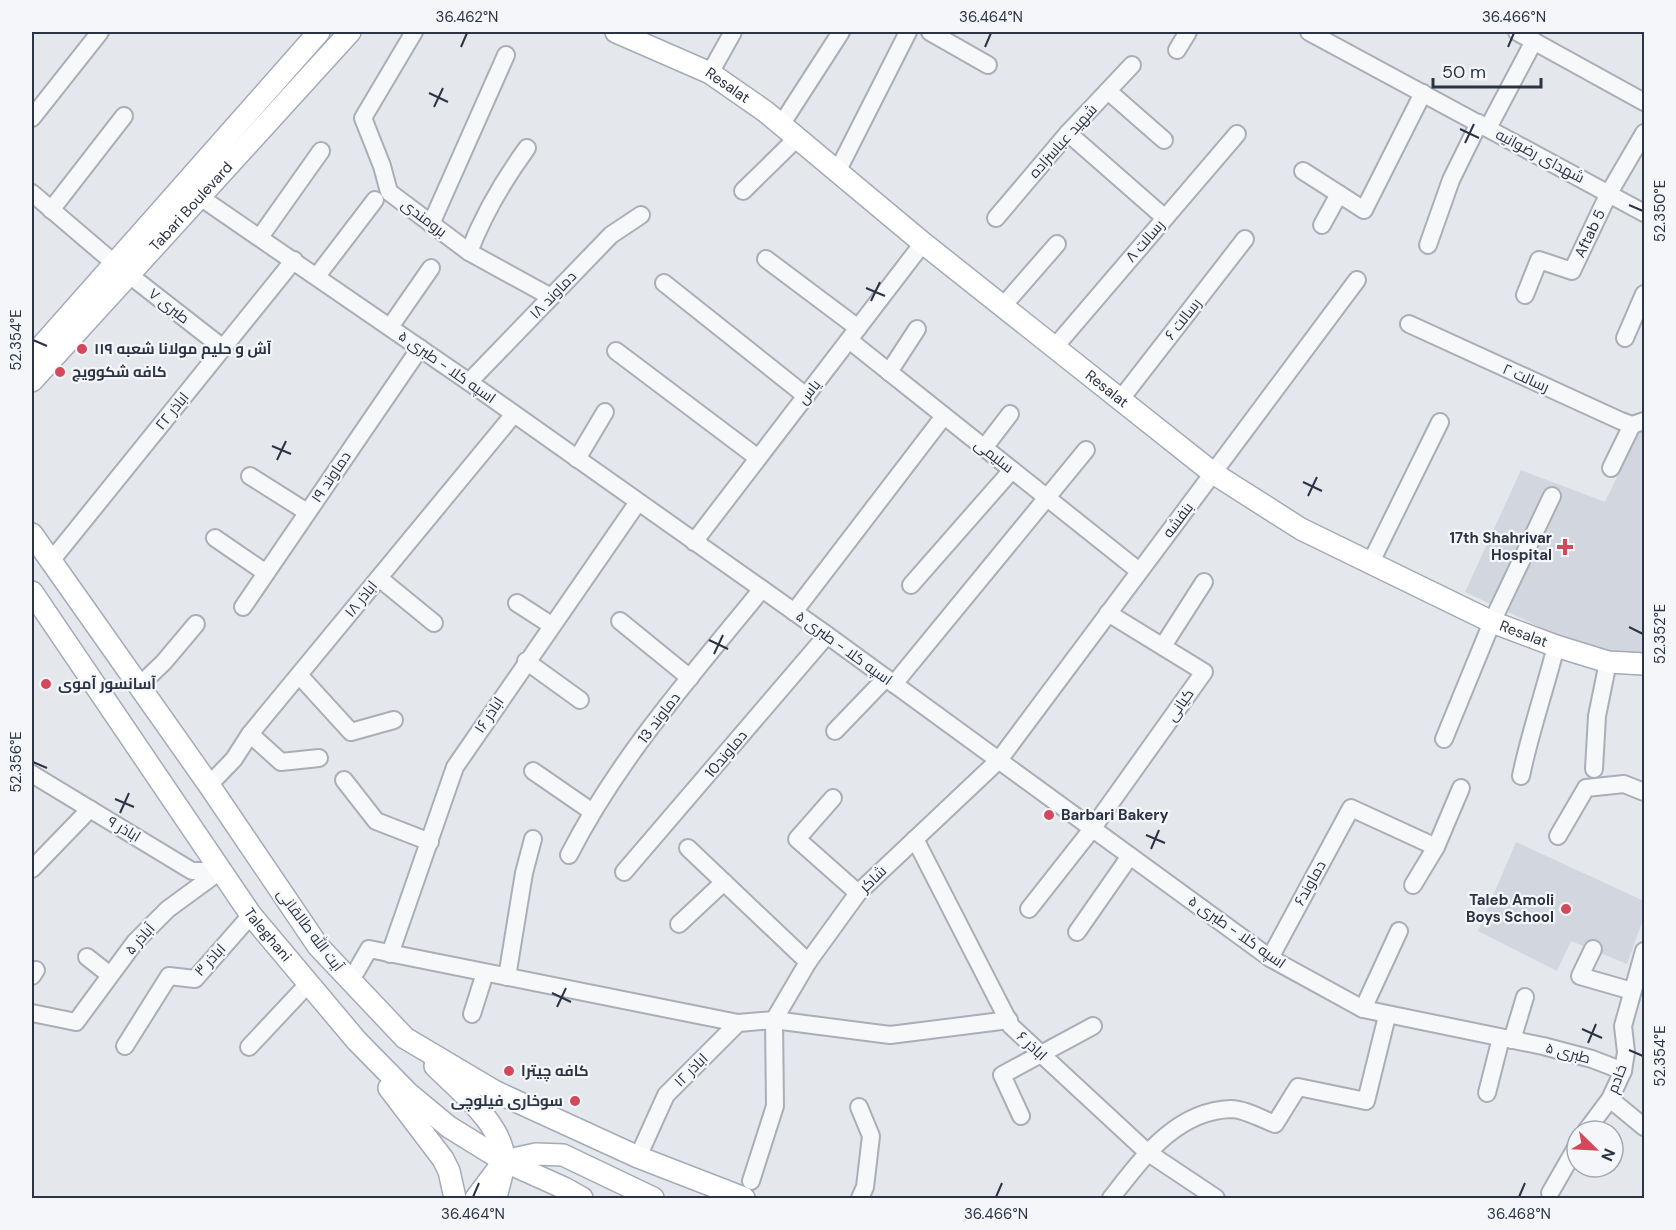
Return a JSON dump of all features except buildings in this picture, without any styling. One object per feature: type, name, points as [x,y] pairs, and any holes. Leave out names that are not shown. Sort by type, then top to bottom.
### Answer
[{"type":"main road","name":"Tabari Boulevard","points":[[32,381],[319,32]]},
{"type":"main road","name":"Tabari Boulevard","points":[[32,357],[200,197],[350,32]]},
{"type":"main road","name":"Resalat","points":[[616,32],[638,36],[710,73],[781,124],[1002,307],[1213,473],[1301,529],[1492,622],[1556,646],[1608,662],[1644,664]]},
{"type":"main road","name":"آیت الله طالقانی","points":[[32,534],[209,785],[318,946],[405,1038],[496,1092],[638,1157],[747,1190]]},
{"type":"main road","name":"Taleghani","points":[[33,598],[251,915],[356,1040],[434,1115],[504,1161],[573,1193]]},
{"type":"main road","points":[[405,1038],[460,1090],[494,1131],[504,1161],[496,1198]]},
{"type":"main road","points":[[356,1040],[400,1104],[443,1159],[449,1171],[455,1198]]},
{"type":"main road","points":[[434,1115],[446,1118],[457,1111],[462,1101],[460,1090]]},
{"type":"main road","points":[[476,1198],[504,1161],[536,1154],[563,1155],[653,1198]]},
{"type":"main road","points":[[573,1193],[558,1180],[558,1170],[565,1162],[575,1160]]},
{"type":"street","points":[[32,118],[100,32]]},
{"type":"street","name":"برومندی","points":[[414,32],[363,118],[390,192],[470,252],[551,297]]},
{"type":"street","points":[[710,73],[733,32]]},
{"type":"street","points":[[781,124],[841,32]]},
{"type":"street","points":[[837,172],[908,32]]},
{"type":"street","points":[[930,32],[988,65]]},
{"type":"street","points":[[1177,50],[1188,32]]},
{"type":"street","name":"شهدای رضوانیه","points":[[1309,32],[1644,213]]},
{"type":"street","points":[[1517,32],[1644,102]]},
{"type":"street","points":[[1428,245],[1451,180],[1534,41]]},
{"type":"street","points":[[431,224],[506,55]]},
{"type":"street","name":"شهید عباسزاده","points":[[996,218],[1068,133],[1132,65]]},
{"type":"street","points":[[1108,91],[1164,140]]},
{"type":"street","points":[[1303,171],[1364,210],[1424,93]]},
{"type":"street","points":[[38,202],[124,116]]},
{"type":"street","points":[[1068,133],[1165,218]]},
{"type":"street","name":"Aftab 5","points":[[1525,295],[1539,260],[1572,271],[1609,193],[1644,133]]},
{"type":"street","name":"رسالت ۸","points":[[1054,348],[1237,134]]},
{"type":"street","points":[[743,191],[797,138]]},
{"type":"street","points":[[470,252],[479,225],[499,188],[527,148]]},
{"type":"street","points":[[260,237],[321,151]]},
{"type":"street","points":[[1322,225],[1339,194]]},
{"type":"street","name":"اسپه کلا - طبری ۵","points":[[200,197],[470,382],[827,635],[1270,958],[1363,1009],[1387,1016],[1507,1039]]},
{"type":"street","points":[[317,276],[375,200]]},
{"type":"street","name":"طبری ۷","points":[[38,202],[223,348]]},
{"type":"street","name":"دماوند ۱۸","points":[[470,382],[611,236],[641,214]]},
{"type":"street","name":"رسالت ۶","points":[[1120,400],[1245,239]]},
{"type":"street","name":"یاس","points":[[694,542],[923,243]]},
{"type":"street","points":[[1002,307],[1057,244]]},
{"type":"street","name":"سلیمی","points":[[766,258],[853,334],[889,372],[1139,572]]},
{"type":"street","name":"اباذر ۲۲","points":[[51,561],[294,260]]},
{"type":"street","points":[[390,327],[431,268]]},
{"type":"street","name":"بنفشه","points":[[999,760],[1357,280]]},
{"type":"street","points":[[664,283],[806,396]]},
{"type":"street","points":[[1625,338],[1644,294]]},
{"type":"street","name":"رسالت ۲","points":[[1409,324],[1638,423]]},
{"type":"street","points":[[889,372],[917,329]]},
{"type":"street","name":"دماوند ۱۹","points":[[243,607],[420,348]]},
{"type":"street","points":[[616,351],[758,458]]},
{"type":"street","points":[[577,459],[605,412]]},
{"type":"street","name":"اباذر ۱۸","points":[[209,785],[234,759],[250,734],[514,414]]},
{"type":"street","points":[[984,448],[1010,414]]},
{"type":"street","points":[[794,612],[944,416]]},
{"type":"street","points":[[1370,564],[1440,422]]},
{"type":"street","points":[[1611,468],[1638,423]]},
{"type":"street","points":[[835,731],[890,681],[1086,450]]},
{"type":"street","points":[[911,585],[1012,470]]},
{"type":"street","points":[[250,476],[307,512]]},
{"type":"street","points":[[1444,740],[1492,622],[1551,496]]},
{"type":"street","name":"اباذر ۱۶","points":[[390,954],[455,767],[526,661],[638,502]]},
{"type":"street","points":[[214,538],[266,573]]},
{"type":"street","points":[[379,578],[434,623]]},
{"type":"street","points":[[1164,646],[1204,582]]},
{"type":"street","name":"دماوند 13","points":[[569,855],[591,811],[654,722],[762,589]]},
{"type":"street","points":[[518,603],[551,625]]},
{"type":"street","name":"کیانی","points":[[1092,829],[1204,672],[1108,613]]},
{"type":"street","points":[[620,621],[690,678]]},
{"type":"street","points":[[139,686],[164,662],[196,624]]},
{"type":"street","name":"دماوند10","points":[[624,872],[827,635]]},
{"type":"street","points":[[1521,776],[1531,727],[1545,693],[1556,646]]},
{"type":"street","points":[[526,661],[580,700]]},
{"type":"street","points":[[1594,769],[1598,716],[1608,662]]},
{"type":"street","points":[[299,675],[351,732],[394,720]]},
{"type":"street","points":[[250,734],[281,762],[319,758]]},
{"type":"street","name":"شاکر","points":[[774,1020],[808,962],[858,893],[999,760]]},
{"type":"street","points":[[533,771],[591,811]]},
{"type":"street","name":"اباذر ۹","points":[[32,774],[192,871],[220,870]]},
{"type":"street","points":[[344,780],[376,821],[429,842]]},
{"type":"street","points":[[1558,836],[1586,788],[1624,784],[1644,792]]},
{"type":"street","points":[[1413,885],[1436,847],[1461,788]]},
{"type":"street","points":[[833,798],[797,839],[858,893]]},
{"type":"street","points":[[32,868],[90,808]]},
{"type":"street","name":"دماوند۶","points":[[1270,958],[1351,808],[1436,847]]},
{"type":"street","points":[[1029,909],[1092,829]]},
{"type":"street","points":[[507,977],[524,873],[533,839]]},
{"type":"street","name":"اباذر ۶","points":[[915,839],[1009,1020],[1041,1055],[1148,1152],[1216,1198]]},
{"type":"street","points":[[688,848],[808,962]]},
{"type":"street","points":[[1077,932],[1130,856]]},
{"type":"street","name":"آباذر ۵","points":[[32,1013],[76,1022],[135,942],[168,909],[220,870]]},
{"type":"street","points":[[679,924],[724,882]]},
{"type":"street","name":"اباذر ۳","points":[[125,1046],[169,976],[195,979],[251,915]]},
{"type":"street","points":[[1363,1009],[1399,931]]},
{"type":"street","points":[[350,982],[369,950],[738,1023],[774,1020],[890,1035],[1009,1020]]},
{"type":"street","points":[[1593,950],[1580,976],[1632,991]]},
{"type":"street","name":"خادم","points":[[1595,1119],[1610,1099],[1623,1071],[1626,1052],[1623,1026],[1644,951]]},
{"type":"street","points":[[87,957],[110,975]]},
{"type":"street","points":[[472,1014],[485,973]]},
{"type":"street","points":[[249,1047],[309,983]]},
{"type":"street","points":[[1487,1093],[1525,997]]},
{"type":"street","points":[[1112,1198],[1148,1152],[1192,1117],[1232,1109],[1275,1124],[1298,1087],[1366,1101],[1387,1016]]},
{"type":"street","points":[[747,1190],[775,1106],[774,1020]]},
{"type":"street","name":"اباذر ۱۲","points":[[638,1157],[666,1095],[738,1023]]},
{"type":"street","points":[[1021,1116],[1002,1076],[1093,1026]]},
{"type":"street","name":"طبری ۵","points":[[1507,1039],[1582,1056],[1623,1071]]},
{"type":"street","points":[[1610,1099],[1644,1127]]},
{"type":"street","points":[[859,1107],[871,1136],[865,1187],[860,1198]]},
{"type":"street","points":[[1550,1193],[1565,1167]]},
{"type":"shaded area","name":"17th Shahrivar Hospital","points":[[1644,429],[1644,656],[1595,653],[1465,592],[1521,470],[1605,502],[1637,436]]},
{"type":"shaded area","name":"Taleb Amoli Boys School","points":[[1516,842],[1644,901],[1644,917],[1627,964],[1571,941],[1557,971],[1478,931]]},
{"type":"place","name":"آش و حلیم مولانا شعبه ۱۱۹","points":[[82,349]]},
{"type":"place","name":"کافه شکوویچ","points":[[60,372]]},
{"type":"place","name":"17th Shahrivar Hospital","points":[[1565,547]]},
{"type":"place","name":"آسانسور آموی","points":[[46,684]]},
{"type":"place","name":"Barbari Bakery","points":[[1049,815]]},
{"type":"place","name":"Taleb Amoli Boys School","points":[[1566,909]]},
{"type":"place","name":"کافه چیترا","points":[[509,1071]]},
{"type":"place","name":"سوخاری فیلوچی","points":[[575,1101]]}]
